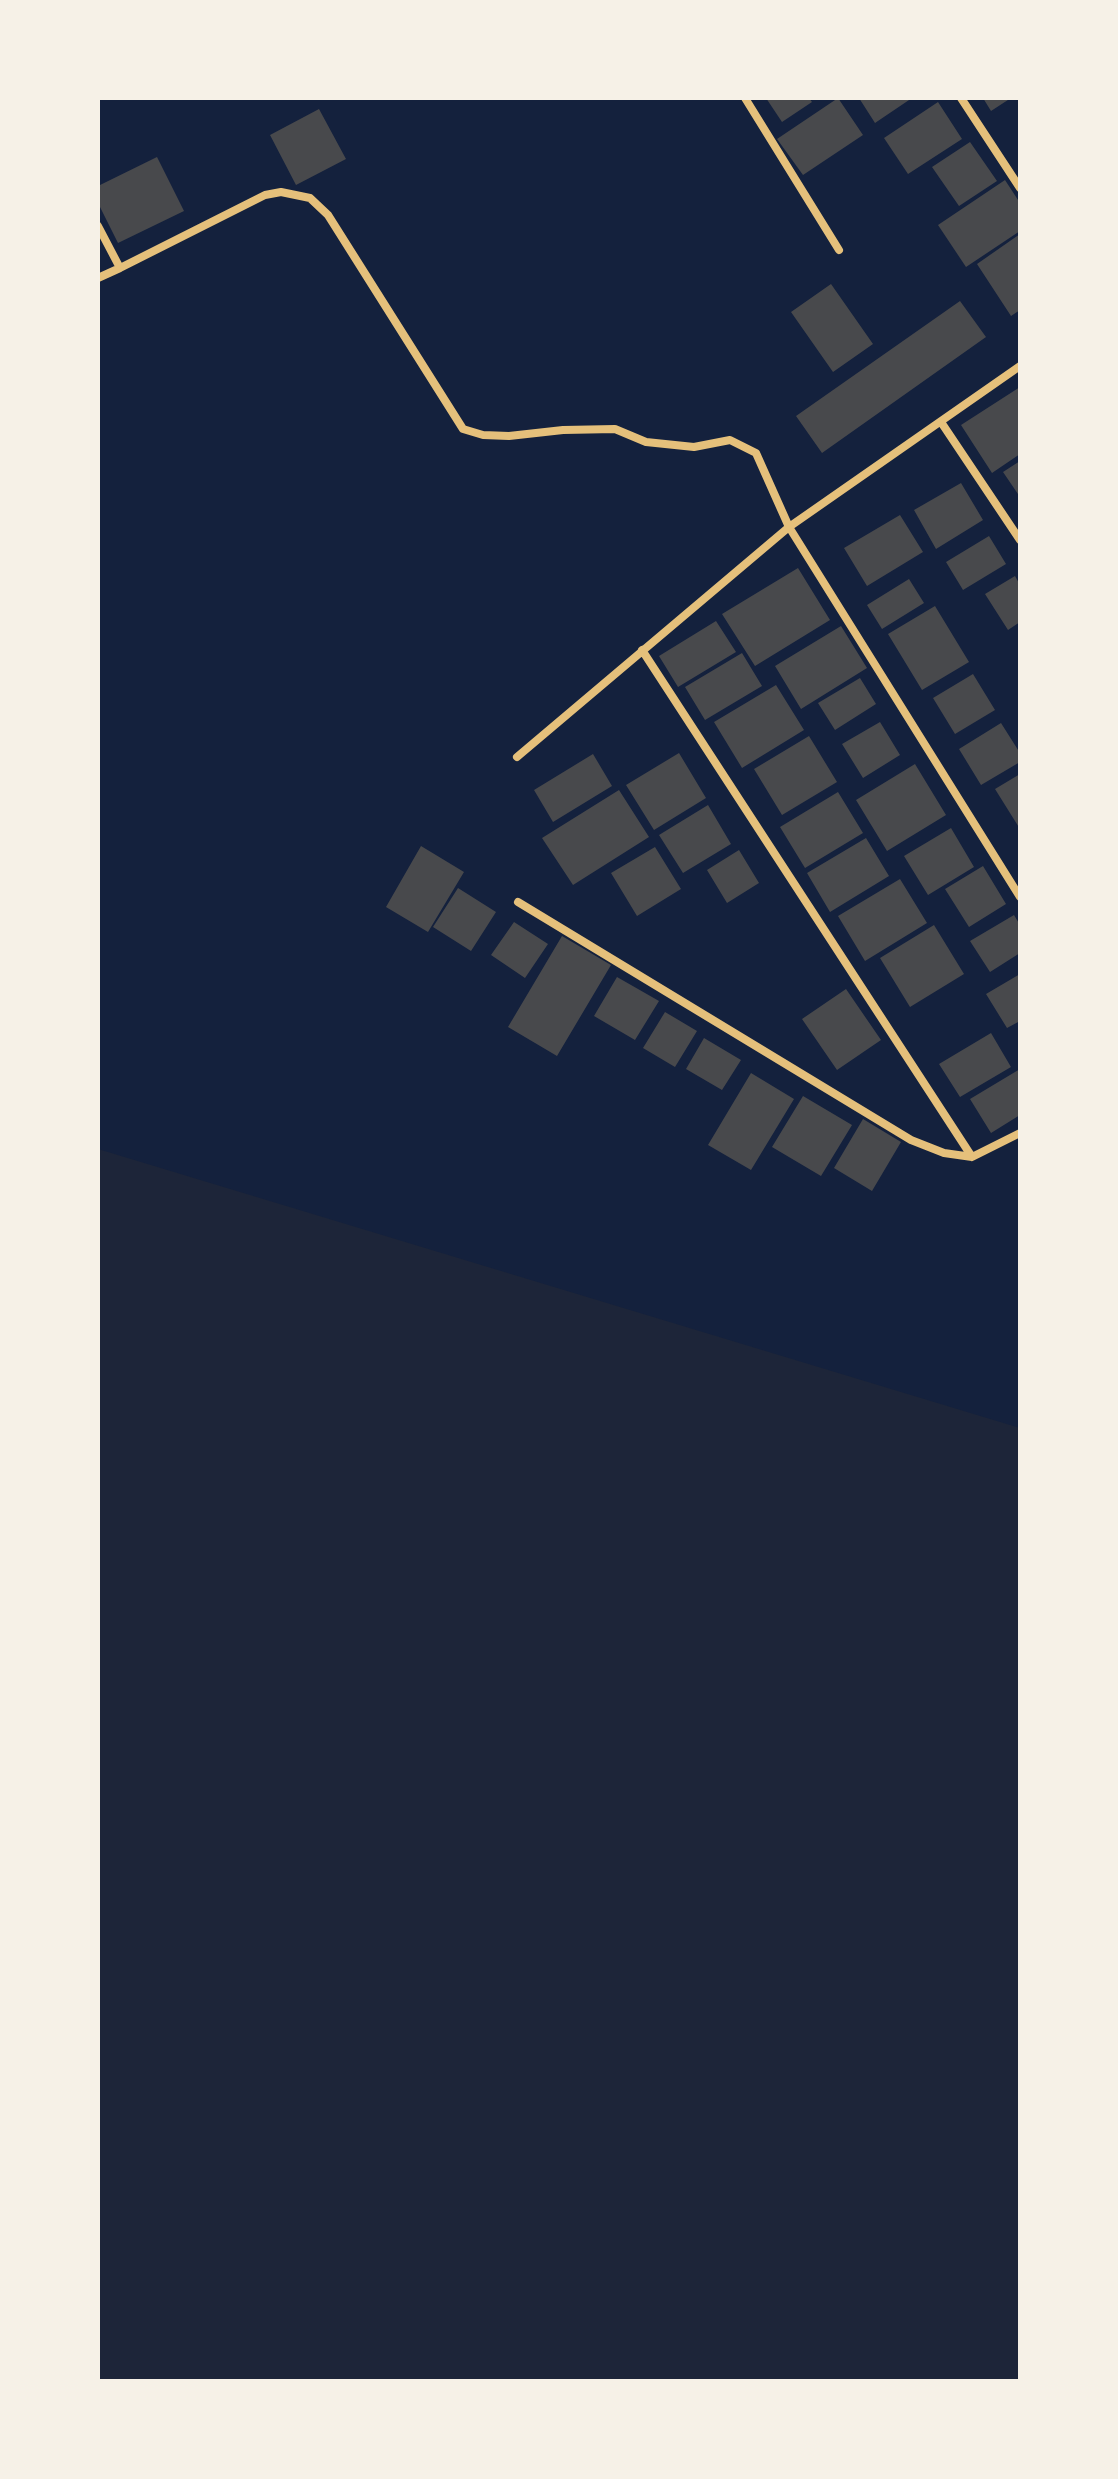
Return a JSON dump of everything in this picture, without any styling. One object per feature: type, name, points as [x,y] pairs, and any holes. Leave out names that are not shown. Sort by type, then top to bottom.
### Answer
[{"type":"street","points":[[745,98],[839,250]]},
{"type":"street","points":[[961,98],[1020,188]]},
{"type":"street","points":[[98,278],[265,195],[281,192],[310,198],[328,215],[463,429],[483,435],[509,436],[563,430],[615,429],[646,442],[694,447],[730,440],[756,453],[789,527],[1020,897]]},
{"type":"street","points":[[98,226],[120,268]]},
{"type":"street","points":[[517,757],[789,527],[1020,366]]},
{"type":"street","points":[[941,422],[1020,540]]},
{"type":"street","points":[[642,650],[972,1157]]},
{"type":"street","points":[[518,902],[877,1122],[934,1149],[972,1157],[1020,1133]]},
{"type":"shaded area","points":[[98,1149],[1020,1428],[1020,2381],[98,2381]]},
{"type":"building","points":[[766,98],[809,98],[812,102],[782,122]]},
{"type":"building","points":[[838,98],[863,135],[803,175],[777,139]]},
{"type":"building","points":[[859,98],[912,98],[875,123]]},
{"type":"building","points":[[983,98],[1011,98],[991,111]]},
{"type":"building","points":[[938,102],[962,139],[908,174],[884,138]]},
{"type":"building","points":[[319,109],[346,159],[296,185],[270,135]]},
{"type":"building","points":[[970,142],[997,181],[959,206],[932,167]]},
{"type":"building","points":[[157,157],[184,211],[118,243],[98,203],[98,186]]},
{"type":"building","points":[[1005,180],[1020,203],[1020,231],[966,267],[938,225]]},
{"type":"building","points":[[1020,234],[1020,310],[1011,316],[977,264]]},
{"type":"building","points":[[831,284],[873,344],[833,372],[791,312]]},
{"type":"building","points":[[960,301],[986,337],[822,453],[796,416]]},
{"type":"building","points":[[1020,387],[1020,454],[992,473],[961,425]]},
{"type":"building","points":[[1020,461],[1020,497],[1003,472]]},
{"type":"building","points":[[961,483],[983,520],[936,549],[914,510]]},
{"type":"building","points":[[900,515],[923,552],[867,586],[844,548]]},
{"type":"building","points":[[989,536],[1006,564],[963,590],[946,562]]},
{"type":"building","points":[[798,568],[830,620],[755,666],[722,614]]},
{"type":"building","points":[[1015,576],[1020,585],[1020,622],[1008,630],[985,594]]},
{"type":"building","points":[[909,579],[924,603],[882,629],[867,605]]},
{"type":"building","points":[[935,606],[969,662],[922,690],[888,634]]},
{"type":"building","points":[[716,621],[736,652],[678,687],[659,656]]},
{"type":"building","points":[[841,626],[867,668],[801,709],[775,666]]},
{"type":"building","points":[[742,653],[762,686],[705,720],[685,687]]},
{"type":"building","points":[[973,674],[995,710],[955,734],[933,698]]},
{"type":"building","points":[[860,678],[876,704],[835,730],[818,703]]},
{"type":"building","points":[[776,685],[804,730],[742,768],[714,722]]},
{"type":"building","points":[[880,722],[900,755],[863,778],[842,744]]},
{"type":"building","points":[[1001,723],[1020,753],[1020,762],[981,785],[959,749]]},
{"type":"building","points":[[809,736],[837,782],[782,815],[754,769]]},
{"type":"building","points":[[679,753],[706,798],[654,830],[626,785]]},
{"type":"building","points":[[593,754],[612,786],[553,822],[534,790]]},
{"type":"building","points":[[915,764],[946,815],[887,851],[856,800]]},
{"type":"building","points":[[1020,774],[1020,829],[995,789]]},
{"type":"building","points":[[619,790],[649,837],[573,885],[542,838]]},
{"type":"building","points":[[838,792],[863,833],[805,868],[780,827]]},
{"type":"building","points":[[708,805],[731,844],[683,873],[659,835]]},
{"type":"building","points":[[951,828],[974,867],[928,895],[904,856]]},
{"type":"building","points":[[866,838],[889,876],[830,912],[807,873]]},
{"type":"building","points":[[421,846],[464,872],[428,932],[386,907]]},
{"type":"building","points":[[655,847],[681,889],[637,916],[611,873]]},
{"type":"building","points":[[739,850],[759,883],[727,903],[707,870]]},
{"type":"building","points":[[983,866],[1006,904],[969,927],[945,889]]},
{"type":"building","points":[[900,879],[927,923],[865,961],[838,916]]},
{"type":"building","points":[[458,888],[496,912],[471,951],[433,927]]},
{"type":"building","points":[[1014,915],[1020,925],[1020,953],[990,972],[970,941]]},
{"type":"building","points":[[514,922],[548,944],[525,978],[491,955]]},
{"type":"building","points":[[934,925],[964,974],[910,1007],[880,958]]},
{"type":"building","points":[[562,936],[611,965],[557,1056],[508,1027]]},
{"type":"building","points":[[1020,974],[1020,1021],[1007,1028],[986,994]]},
{"type":"building","points":[[617,977],[659,1001],[635,1040],[594,1016]]},
{"type":"building","points":[[846,989],[881,1040],[837,1070],[802,1019]]},
{"type":"building","points":[[665,1012],[697,1031],[675,1067],[643,1048]]},
{"type":"building","points":[[991,1033],[1011,1067],[960,1097],[939,1064]]},
{"type":"building","points":[[704,1038],[741,1060],[722,1090],[686,1069]]},
{"type":"building","points":[[1020,1069],[1020,1115],[991,1133],[970,1099]]},
{"type":"building","points":[[751,1073],[794,1099],[751,1170],[708,1145]]},
{"type":"building","points":[[803,1096],[852,1125],[821,1176],[772,1147]]},
{"type":"building","points":[[863,1119],[901,1142],[872,1191],[834,1168]]}]
